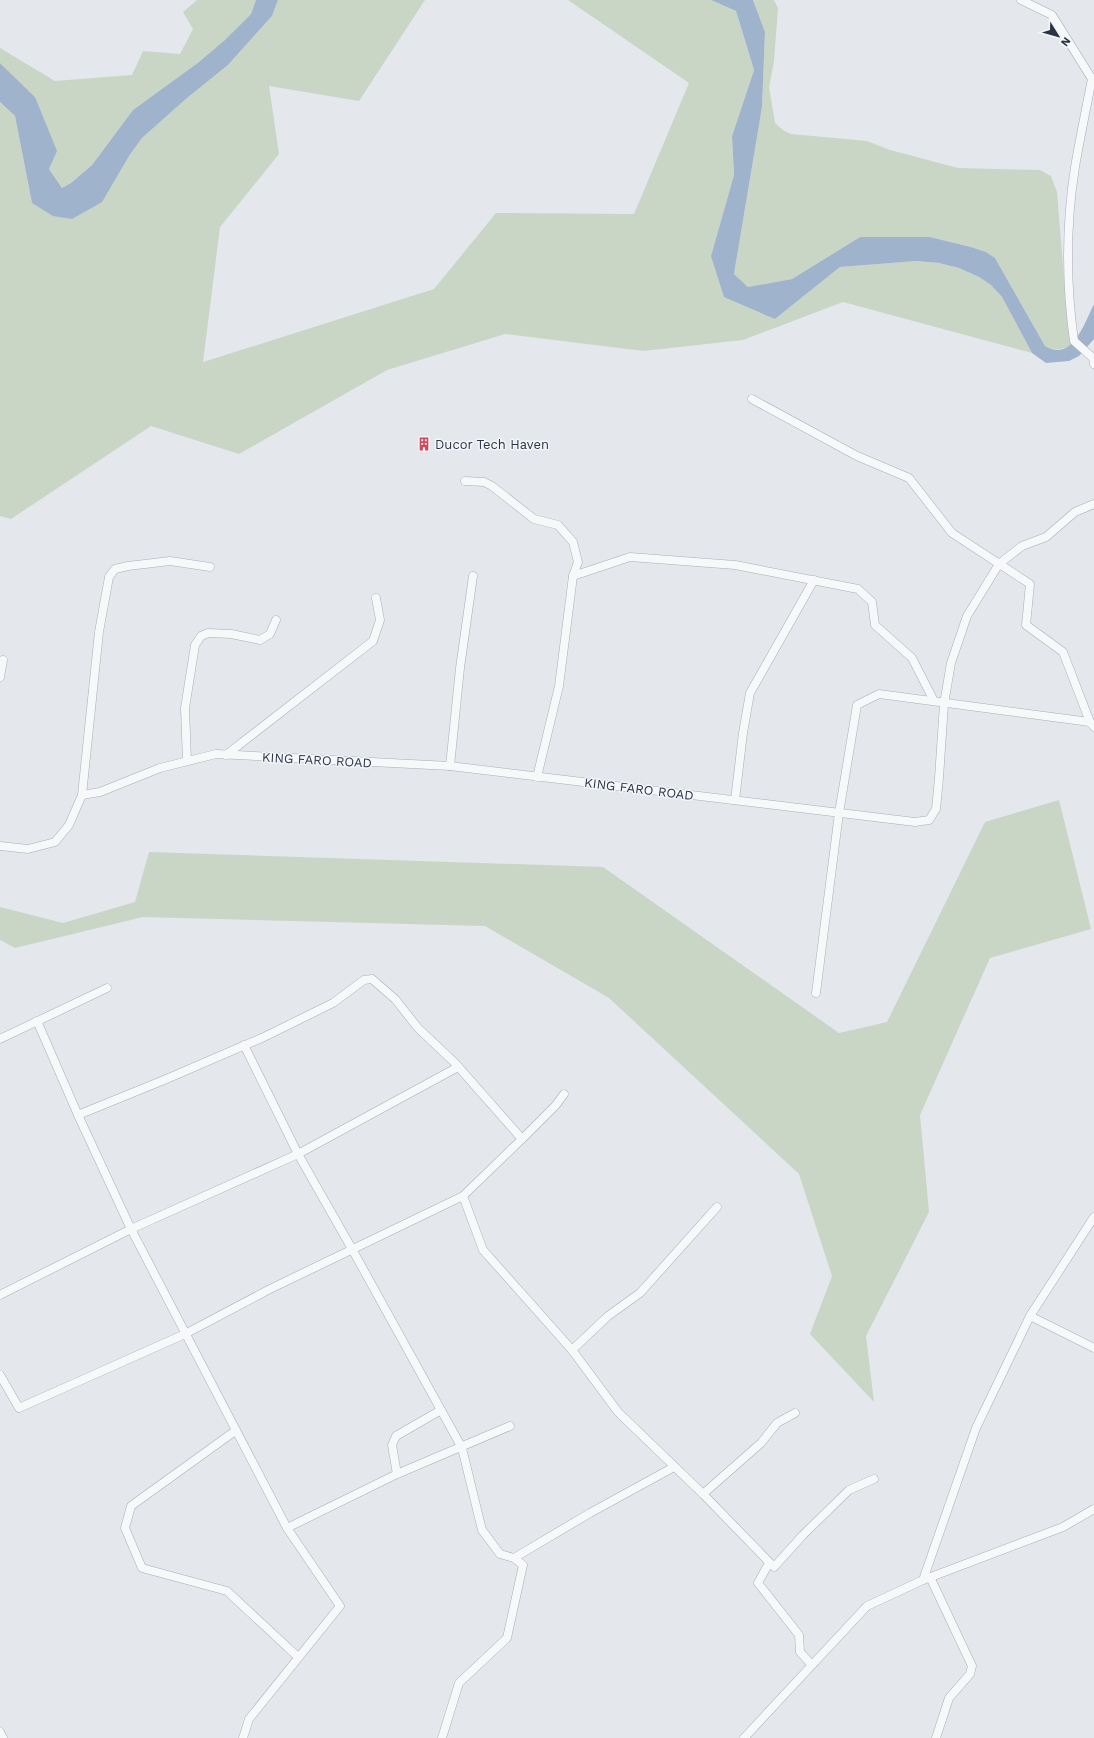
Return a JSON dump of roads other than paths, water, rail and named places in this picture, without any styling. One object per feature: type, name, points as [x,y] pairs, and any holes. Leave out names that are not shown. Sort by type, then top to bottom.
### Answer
[{"type":"street","points":[[1021,0],[1052,15],[1093,79],[1075,168],[1068,244],[1070,315],[1074,341],[1093,358],[1094,364]]},
{"type":"street","points":[[752,399],[857,456],[909,478],[952,533],[1030,584],[1026,625],[1063,652],[1092,724],[879,694],[857,705],[839,813],[816,993]]},
{"type":"street","points":[[465,481],[484,482],[492,486],[534,519],[558,525],[573,542],[578,562],[573,576],[559,686],[536,777]]},
{"type":"street","name":"KING FARO ROAD","points":[[82,795],[100,792],[160,768],[216,754],[450,766],[915,822],[929,820],[936,809],[944,704],[951,663],[967,616],[999,564],[1022,546],[1046,537],[1075,512],[1094,504]]},
{"type":"street","points":[[573,576],[630,557],[735,565],[858,589],[872,602],[875,625],[912,658],[934,701]]},
{"type":"street","points":[[0,846],[28,849],[55,842],[69,825],[82,795],[99,632],[109,577],[115,569],[170,561],[210,567]]},
{"type":"street","points":[[450,766],[460,668],[473,576]]},
{"type":"street","points":[[735,800],[743,733],[750,693],[814,580]]},
{"type":"street","points":[[226,755],[373,641],[380,620],[376,598]]},
{"type":"street","points":[[187,761],[185,708],[195,645],[201,636],[208,633],[230,634],[260,640],[270,634],[276,620]]},
{"type":"street","points":[[0,677],[3,660]]},
{"type":"street","points":[[78,1115],[244,1045],[333,1003],[364,980],[372,979],[395,999],[418,1028],[458,1067],[522,1139]]},
{"type":"street","points":[[0,1039],[107,988]]},
{"type":"street","points":[[37,1021],[78,1115],[131,1229],[235,1431],[287,1528],[340,1606],[249,1719],[243,1738]]},
{"type":"street","points":[[244,1045],[298,1154],[462,1448],[482,1530],[500,1554],[514,1558],[523,1565],[507,1638],[459,1683],[442,1738]]},
{"type":"street","points":[[0,1295],[131,1229],[298,1154],[458,1067]]},
{"type":"street","points":[[0,1375],[19,1408],[185,1334],[270,1289],[462,1196],[556,1105],[564,1094]]},
{"type":"street","points":[[462,1196],[483,1250],[572,1350],[618,1412],[703,1494],[774,1567],[803,1535],[850,1490],[874,1479]]},
{"type":"street","points":[[572,1350],[608,1316],[640,1294],[717,1207]]},
{"type":"street","points":[[936,1738],[949,1698],[970,1674],[972,1666],[927,1578],[976,1428],[1030,1316],[1076,1242],[1094,1217]]},
{"type":"street","points":[[1030,1316],[1094,1348]]},
{"type":"street","points":[[397,1474],[392,1445],[396,1436],[441,1410]]},
{"type":"street","points":[[703,1494],[761,1443],[777,1423],[795,1413]]},
{"type":"street","points":[[287,1528],[397,1474],[462,1448],[510,1426]]},
{"type":"street","points":[[235,1431],[131,1506],[125,1528],[142,1568],[227,1591],[298,1657]]},
{"type":"street","points":[[514,1558],[590,1513],[674,1467]]},
{"type":"street","points":[[744,1738],[867,1606],[927,1578],[1063,1527],[1094,1509]]},
{"type":"street","points":[[769,1563],[758,1583],[799,1635],[800,1652],[812,1665]]},
{"type":"street","points":[[0,1732],[3,1738]]},
{"type":"water","points":[[256,0],[278,0],[272,16],[228,65],[187,98],[142,138],[129,156],[102,202],[72,219],[53,216],[32,203],[15,116],[0,102],[0,63],[35,97],[57,151],[49,169],[62,188],[71,183],[92,165],[133,110],[199,62],[225,40],[251,14]]},
{"type":"water","points":[[711,0],[753,0],[765,32],[762,107],[734,274],[748,287],[792,279],[860,237],[930,237],[971,247],[986,252],[995,258],[1045,346],[1054,350],[1063,349],[1070,345],[1082,330],[1094,304],[1094,339],[1079,356],[1069,361],[1046,363],[1032,353],[1002,297],[991,285],[979,277],[959,268],[939,263],[916,261],[840,267],[775,319],[724,297],[711,256],[734,175],[732,136],[754,70],[736,11]]},
{"type":"place","name":"Ducor Tech Haven","points":[[424,444]]}]
